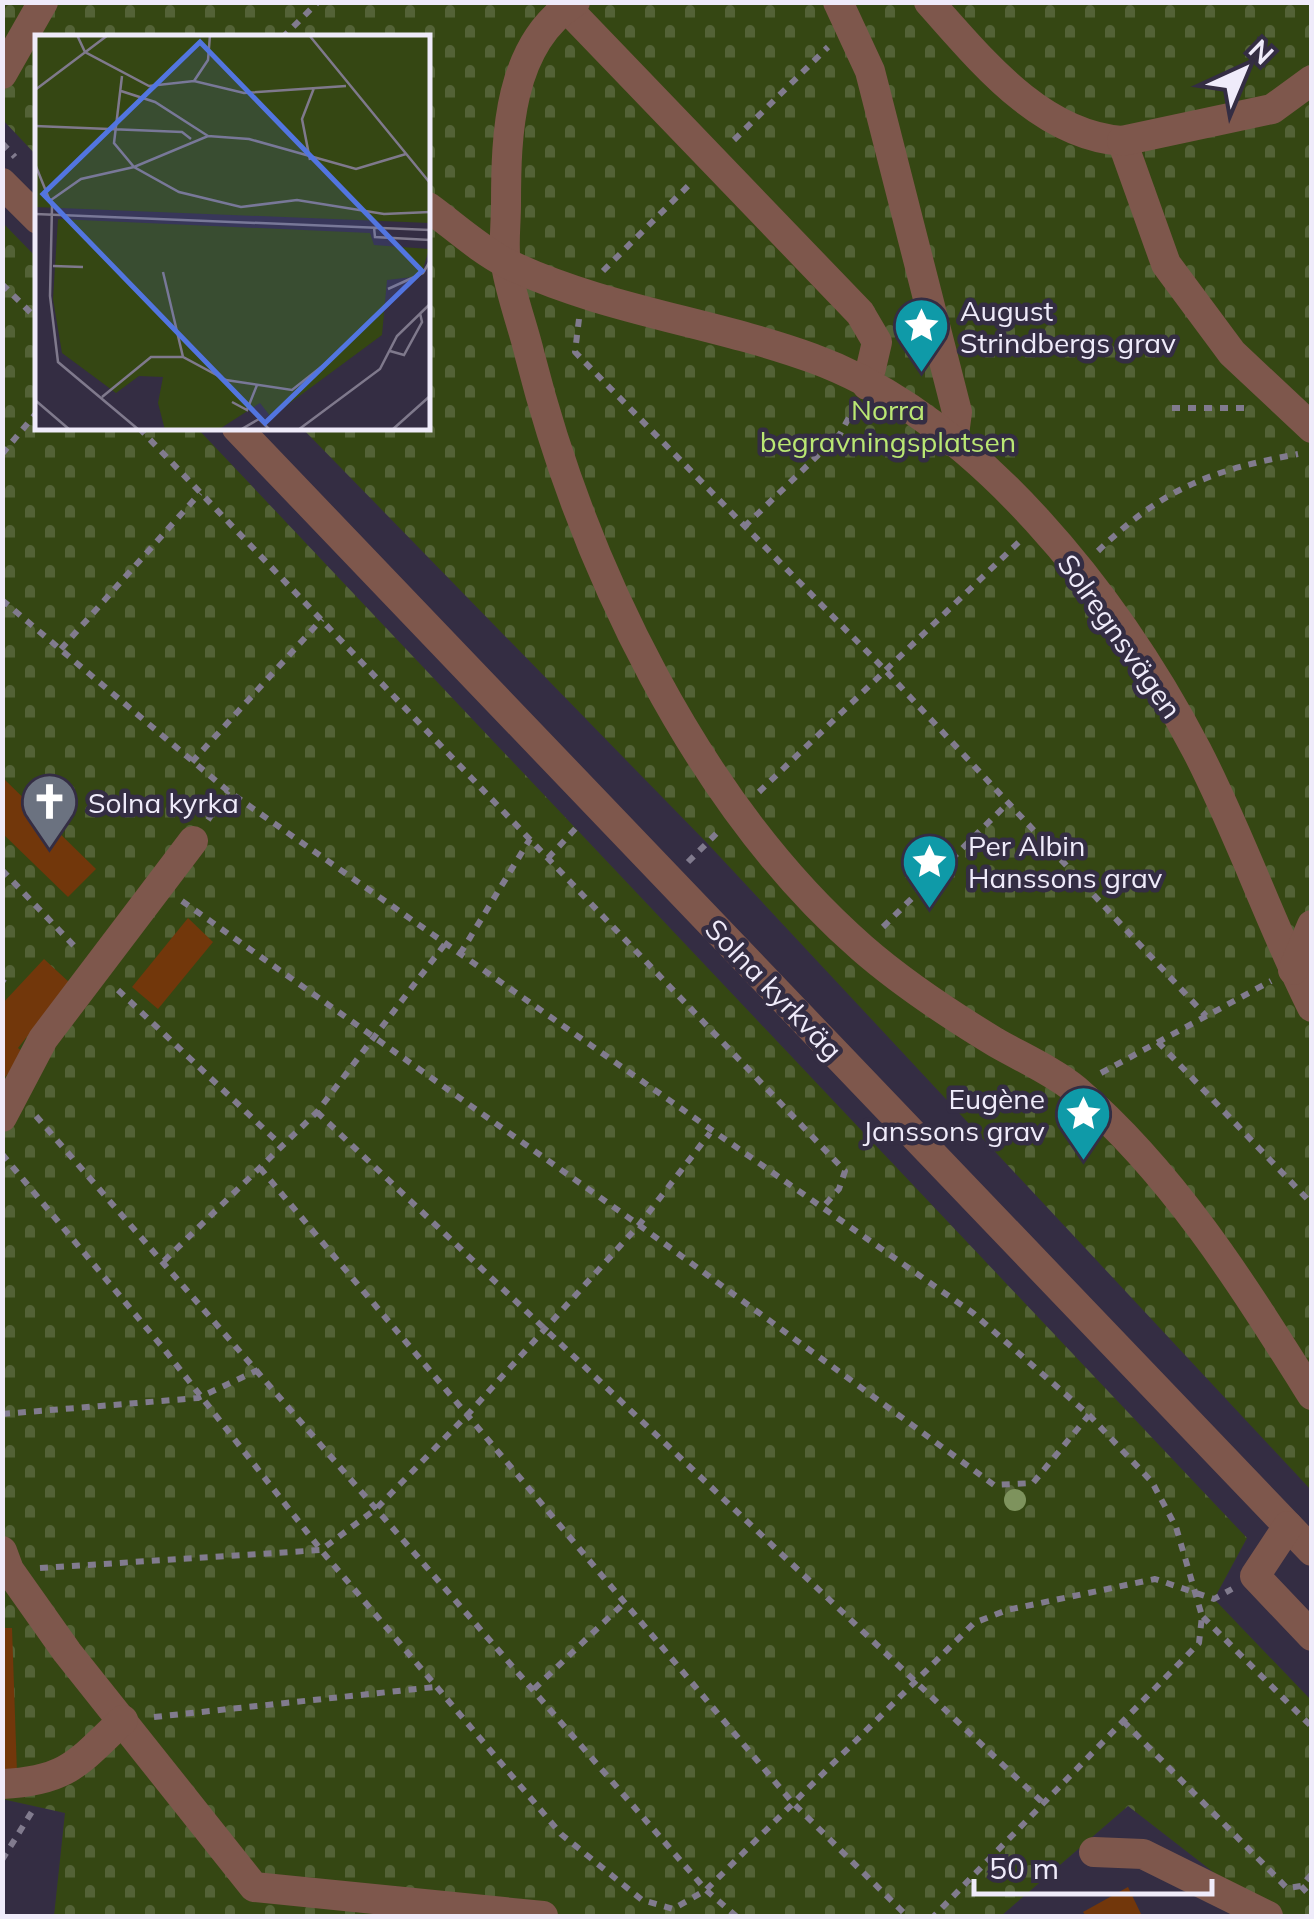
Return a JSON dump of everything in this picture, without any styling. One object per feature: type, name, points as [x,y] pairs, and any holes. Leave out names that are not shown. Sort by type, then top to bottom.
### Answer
[{"type":"street","points":[[17,66],[42,2]]},
{"type":"street","points":[[838,2],[870,71],[886,128],[956,412],[953,442]]},
{"type":"street","points":[[928,2],[1006,86],[1087,138],[1122,141],[1272,109],[1312,80]]},
{"type":"street","points":[[867,385],[877,342],[860,313],[567,4],[540,38],[519,80],[510,116],[506,135],[506,263],[549,436],[596,562],[662,694],[740,810],[799,885],[862,948],[953,1017],[1074,1088],[1148,1163],[1205,1231],[1312,1395]]},
{"type":"street","points":[[1122,141],[1166,264],[1232,353],[1312,428]]},
{"type":"street","points":[[2,183],[35,215]]},
{"type":"street","name":"Solregnsvägen","points":[[430,208],[506,263],[582,292],[814,358],[867,385],[953,442],[1079,569],[1160,688],[1198,753],[1312,1007]]},
{"type":"street","name":"Solna kyrkväg","points":[[239,430],[1312,1551]]},
{"type":"street","points":[[9,1105],[43,1039],[192,841]]},
{"type":"street","points":[[1293,970],[1312,925]]},
{"type":"street","points":[[1288,1526],[1255,1576],[1312,1636]]},
{"type":"street","points":[[6,1560],[123,1720],[254,1887],[543,1916]]},
{"type":"street","points":[[2,1784],[45,1782],[88,1754],[123,1720]]},
{"type":"street","points":[[1094,1852],[1143,1854],[1264,1916]]},
{"type":"path","points":[[285,35],[318,2]]},
{"type":"path","points":[[2,284],[35,317]]},
{"type":"path","points":[[582,292],[576,352],[886,672],[1206,1016]]},
{"type":"path","points":[[744,527],[840,434],[867,385]]},
{"type":"path","points":[[2,454],[35,415]]},
{"type":"path","points":[[141,430],[845,1171],[839,1189],[824,1206]]},
{"type":"path","points":[[1079,569],[1167,493],[1240,465],[1312,452]]},
{"type":"path","points":[[61,649],[200,493]]},
{"type":"path","points":[[687,863],[1037,524]]},
{"type":"path","points":[[2,600],[192,762],[710,1133],[824,1206],[973,1312],[1089,1415],[1152,1482],[1176,1527],[1202,1616],[1199,1643],[934,1916]]},
{"type":"path","points":[[192,762],[323,619]]},
{"type":"path","points":[[862,948],[1006,805]]},
{"type":"path","points":[[548,858],[583,820]]},
{"type":"path","points":[[460,954],[530,839]]},
{"type":"path","points":[[2,870],[96,969],[282,1146]]},
{"type":"path","points":[[160,886],[374,1042],[639,1225],[994,1484],[1033,1483],[1089,1415]]},
{"type":"path","points":[[164,1261],[317,1112],[445,944]]},
{"type":"path","points":[[1074,1088],[1293,970]]},
{"type":"path","points":[[1158,1042],[1312,1204]]},
{"type":"path","points":[[9,1105],[164,1261],[706,1890],[736,1916]]},
{"type":"path","points":[[317,1112],[1042,1802]]},
{"type":"path","points":[[6,1560],[321,1550],[376,1508],[466,1416],[639,1225],[710,1133]]},
{"type":"path","points":[[2,1154],[164,1349],[198,1398],[321,1550],[561,1834],[642,1900],[673,1909],[706,1890],[974,1623],[1008,1610],[1155,1578],[1194,1590]]},
{"type":"path","points":[[260,1168],[622,1605],[792,1802],[907,1916]]},
{"type":"path","points":[[2,1414],[198,1398],[258,1370]]},
{"type":"path","points":[[534,1689],[622,1605]]},
{"type":"path","points":[[1202,1616],[1312,1727]]},
{"type":"path","points":[[123,1720],[436,1687]]},
{"type":"path","points":[[1123,1721],[1287,1888],[1301,1886],[1312,1874]]},
{"type":"path","points":[[2,1860],[45,1782]]},
{"type":"path","points":[[1301,1886],[1312,1898]]},
{"type":"green space","name":"Norra begravningsplatsen","points":[[3,3],[1311,3],[1311,1490],[707,843],[304,430],[430,430],[430,35],[35,35],[35,154],[3,120]]},
{"type":"green space","points":[[2,222],[35,256],[35,430],[199,430],[1247,1538],[1214,1599],[1311,1700],[1311,1916],[1270,1916],[1128,1806],[1001,1916],[54,1916],[65,1813],[2,1799]]},
{"type":"building","name":"Solna kyrka","points":[[2,777],[96,869],[68,897],[2,833]]},
{"type":"building","points":[[188,918],[213,942],[158,1009],[132,987]]},
{"type":"building","points":[[44,959],[70,983],[18,1048],[26,1055],[2,1080],[2,1004]]},
{"type":"building","points":[[2,1628],[12,1628],[17,1773],[2,1774]]},
{"type":"building","points":[[1128,1887],[1142,1916],[1086,1916],[1083,1912]]},
{"type":"place","name":"August Strindbergs grav","points":[[921,375]]},
{"type":"place","name":"Solna kyrka","points":[[49,851]]},
{"type":"place","name":"Per Albin Hanssons grav","points":[[929,910]]},
{"type":"place","name":"Eugène Janssons grav","points":[[1084,1163]]}]
